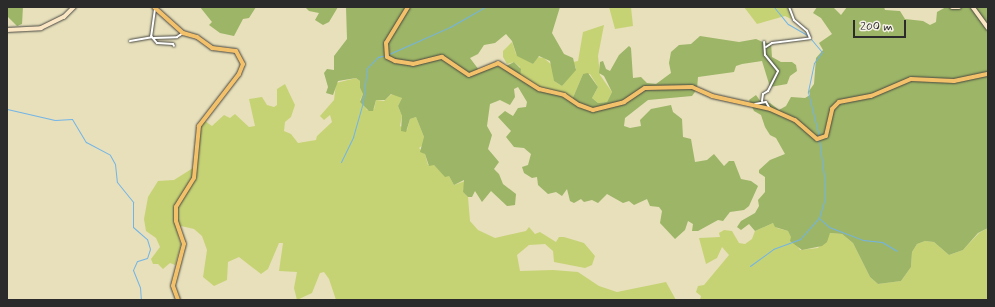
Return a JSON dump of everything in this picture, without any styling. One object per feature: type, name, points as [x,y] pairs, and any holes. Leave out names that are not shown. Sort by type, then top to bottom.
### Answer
[{"type":"main road","points":[[408,7],[406,14],[390,34],[386,43],[387,57],[394,61],[413,64],[442,57],[469,75],[498,63],[539,88],[564,95],[579,105],[593,110],[624,102],[641,89],[653,87],[688,86],[712,96],[755,104],[770,109],[795,120],[814,137],[820,139],[827,134],[832,109],[839,102],[871,96],[911,80],[954,80],[988,74]]},
{"type":"main road","points":[[155,8],[183,33],[199,38],[212,48],[236,51],[242,64],[239,74],[199,126],[194,178],[176,206],[176,221],[184,244],[173,286],[178,300]]},
{"type":"street","points":[[7,30],[37,29],[64,17],[74,7]]},
{"type":"street","points":[[766,47],[772,43],[810,38],[808,31],[794,20],[789,7]]},
{"type":"street","points":[[952,7],[959,7]]},
{"type":"street","points":[[973,7],[988,28]]},
{"type":"street","points":[[155,8],[149,33],[157,43],[173,44],[174,46]]},
{"type":"street","points":[[130,41],[177,37],[183,33]]},
{"type":"street","points":[[162,43],[164,38]]},
{"type":"street","points":[[762,101],[763,94],[768,91],[778,71],[765,55],[766,47],[764,42]]},
{"type":"street","points":[[755,104],[762,101],[768,104],[770,109]]},
{"type":"green space","points":[[7,7],[23,7],[22,24],[17,26],[7,16]]},
{"type":"green space","points":[[200,7],[256,7],[249,18],[243,19],[234,36],[220,33],[209,25],[212,22]]},
{"type":"green space","points":[[305,7],[338,7],[329,22],[323,25],[315,20],[319,13],[309,11]]},
{"type":"green space","points":[[346,7],[560,7],[552,33],[564,54],[573,58],[576,70],[562,86],[554,81],[550,61],[539,56],[533,64],[517,56],[512,41],[506,34],[495,43],[484,45],[478,54],[470,58],[479,70],[492,66],[504,67],[514,62],[521,69],[520,77],[549,92],[572,100],[583,74],[588,73],[598,87],[592,98],[598,103],[607,102],[612,92],[604,76],[599,73],[600,62],[603,61],[606,69],[610,71],[619,55],[629,46],[631,48],[633,78],[641,77],[647,83],[656,84],[671,73],[669,63],[671,52],[679,45],[691,44],[700,36],[739,42],[756,39],[765,43],[771,43],[772,57],[781,62],[792,62],[796,65],[797,71],[790,76],[787,84],[770,87],[762,61],[742,64],[736,66],[734,72],[698,77],[697,89],[692,96],[648,100],[625,118],[624,126],[630,128],[641,126],[640,120],[651,109],[671,105],[673,112],[682,119],[683,137],[691,139],[695,162],[707,160],[714,154],[724,166],[729,161],[734,161],[741,179],[751,181],[758,186],[749,206],[744,210],[730,212],[723,221],[718,220],[698,231],[692,231],[693,224],[688,221],[685,230],[675,239],[660,223],[662,211],[659,207],[650,206],[647,199],[634,205],[629,201],[623,203],[607,194],[598,203],[592,200],[584,202],[581,199],[574,203],[570,201],[567,189],[562,196],[556,192],[548,194],[538,185],[537,177],[532,178],[524,173],[522,167],[528,165],[531,154],[524,148],[514,147],[506,137],[511,131],[498,117],[505,111],[513,116],[518,108],[526,107],[527,102],[518,87],[514,89],[515,97],[510,105],[500,100],[490,104],[487,126],[492,135],[488,149],[499,162],[494,169],[499,174],[503,184],[516,194],[515,205],[507,206],[491,191],[482,202],[475,191],[472,197],[468,197],[463,192],[464,180],[454,185],[449,176],[445,177],[434,165],[429,166],[425,154],[420,152],[424,137],[416,117],[410,119],[406,132],[401,131],[402,116],[398,106],[402,98],[391,94],[385,100],[376,100],[373,111],[369,111],[360,102],[363,94],[360,88],[360,81],[356,78],[338,81],[333,95],[326,93],[328,87],[324,73],[327,69],[334,70],[334,56],[347,39]]},
{"type":"green space","points":[[609,7],[631,7],[633,26],[615,29]]},
{"type":"green space","points":[[744,7],[789,7],[791,19],[785,16],[757,24]]},
{"type":"green space","points":[[817,7],[833,7],[841,15],[847,7],[884,7],[885,10],[900,11],[905,19],[923,21],[930,25],[936,22],[937,12],[946,7],[988,7],[988,228],[978,233],[963,250],[949,255],[934,242],[925,241],[917,244],[912,252],[911,267],[901,281],[878,284],[870,277],[853,243],[842,234],[830,233],[827,242],[822,246],[802,250],[790,241],[791,237],[788,231],[775,227],[773,223],[755,231],[749,224],[741,230],[737,227],[741,221],[755,213],[759,206],[758,200],[765,192],[765,177],[759,173],[759,170],[770,160],[785,154],[776,138],[770,135],[765,127],[761,115],[754,111],[749,100],[756,95],[761,102],[770,103],[779,110],[786,106],[791,97],[805,98],[810,95],[809,91],[814,84],[816,58],[823,50],[819,43],[832,34],[821,18],[813,13]]},
{"type":"green space","points":[[604,25],[598,56],[600,75],[612,92],[607,102],[598,103],[592,98],[598,87],[590,74],[583,74],[572,100],[549,92],[520,77],[520,67],[514,62],[507,64],[503,57],[503,51],[512,42],[516,54],[533,64],[537,57],[544,58],[553,66],[554,81],[562,86],[576,68],[573,62],[578,61],[583,32]]},
{"type":"green space","points":[[356,78],[360,81],[360,88],[363,94],[360,100],[367,110],[374,109],[376,100],[384,101],[393,93],[402,98],[398,106],[402,116],[400,126],[407,130],[410,119],[416,117],[424,137],[424,144],[419,148],[425,154],[428,165],[434,165],[445,176],[449,176],[454,185],[465,181],[463,192],[468,197],[470,221],[478,230],[495,238],[526,231],[529,227],[535,234],[540,232],[556,242],[559,237],[564,237],[584,243],[595,256],[592,265],[585,268],[554,262],[553,251],[545,244],[529,245],[517,255],[520,271],[553,270],[578,272],[599,286],[617,292],[666,282],[676,300],[336,300],[329,279],[324,272],[320,273],[312,293],[297,300],[294,288],[297,272],[279,271],[283,243],[279,243],[268,269],[261,274],[239,257],[228,262],[227,280],[214,286],[203,277],[207,250],[202,236],[194,229],[181,226],[177,231],[181,245],[175,265],[170,263],[163,269],[158,264],[153,264],[151,259],[160,247],[156,238],[146,231],[144,219],[148,197],[158,181],[174,180],[193,168],[196,133],[202,119],[212,126],[224,115],[230,118],[235,114],[249,127],[255,126],[249,99],[262,97],[267,105],[274,107],[277,105],[277,89],[285,84],[295,105],[291,117],[285,122],[284,131],[291,134],[298,143],[316,140],[317,136],[332,122],[330,115],[324,120],[320,116],[334,100],[336,83]]},
{"type":"green space","points":[[773,223],[777,228],[788,231],[800,250],[818,248],[830,233],[842,234],[853,243],[870,277],[878,284],[901,281],[911,267],[912,252],[917,244],[925,241],[934,242],[949,255],[963,250],[979,233],[988,228],[988,300],[700,300],[701,296],[696,292],[698,286],[704,285],[729,255],[722,247],[717,258],[706,264],[699,238],[720,237],[719,233],[724,230],[732,231],[739,243],[745,244],[752,239],[755,231]]},
{"type":"waterway","points":[[389,54],[450,27],[485,7]]},
{"type":"waterway","points":[[774,7],[788,24],[809,36]]},
{"type":"waterway","points":[[811,39],[822,52],[814,63],[808,92],[819,136]]},
{"type":"waterway","points":[[341,162],[353,137],[363,101],[367,68],[378,57],[386,55]]},
{"type":"waterway","points":[[7,109],[55,120],[72,119],[86,142],[110,155],[115,164],[117,182],[133,202],[133,227],[147,239],[150,249],[147,258],[137,261],[133,270],[140,287],[141,300]]},
{"type":"waterway","points":[[750,266],[773,249],[800,239],[819,218],[825,198],[825,183],[819,139]]},
{"type":"waterway","points":[[819,218],[829,227],[863,240],[882,242],[897,251]]}]
